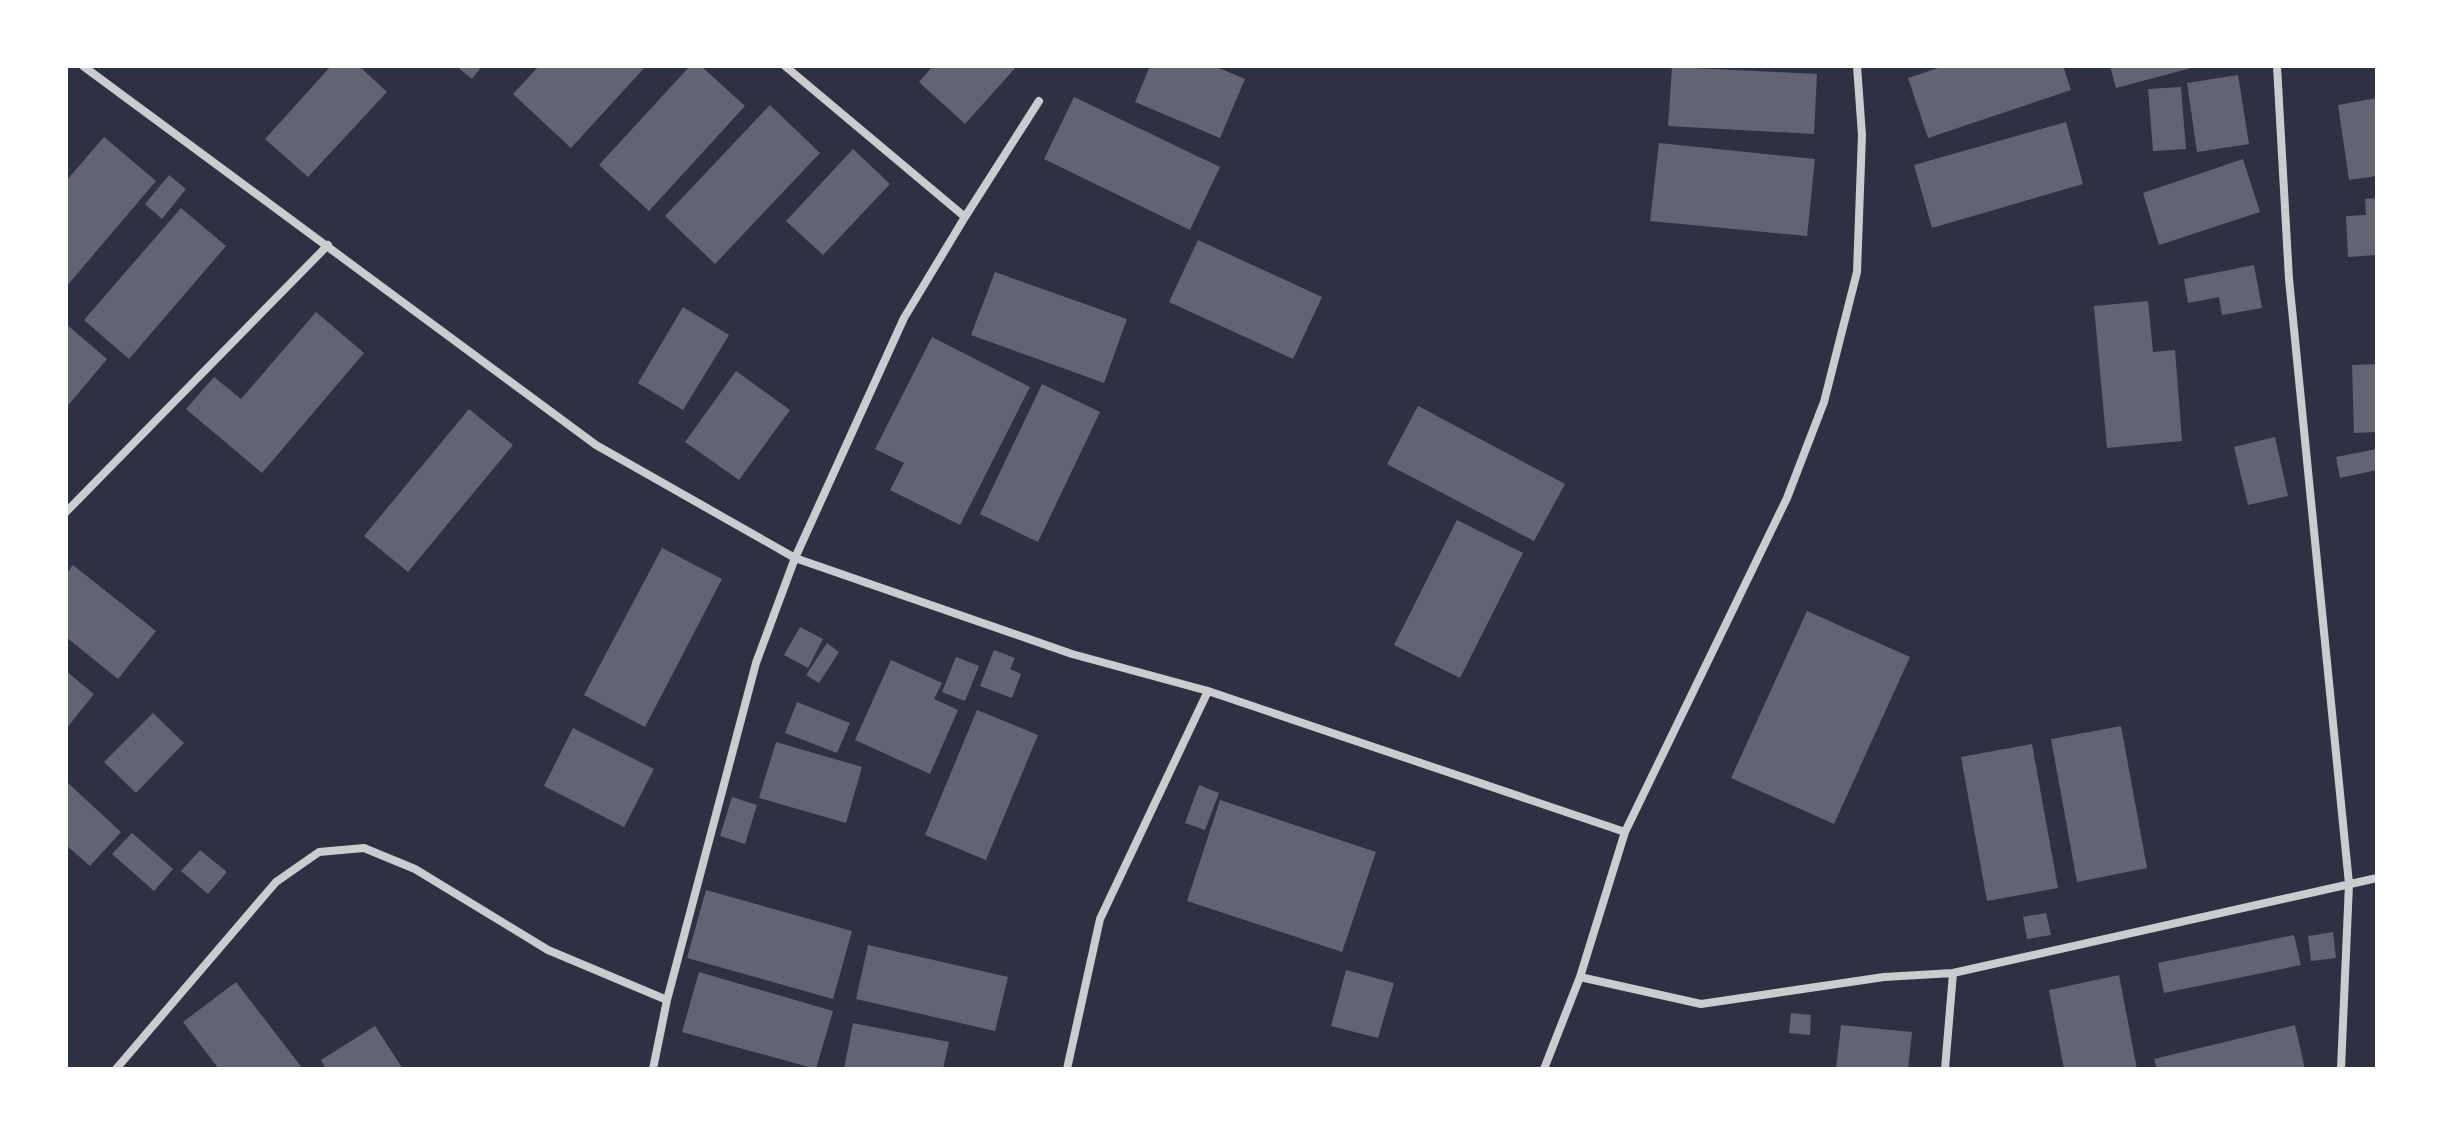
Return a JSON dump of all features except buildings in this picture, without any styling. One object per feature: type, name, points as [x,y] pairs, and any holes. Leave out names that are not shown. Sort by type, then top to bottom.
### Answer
[{"type":"street","points":[[83,66],[596,445],[795,558],[1072,654],[1208,691],[1625,832]]},
{"type":"street","points":[[785,66],[965,217]]},
{"type":"street","points":[[1544,1069],[1580,977],[1625,832],[1787,498],[1824,402],[1857,272],[1862,135],[1857,66]]},
{"type":"street","points":[[2277,66],[2289,279],[2349,884],[2341,1069]]},
{"type":"street","points":[[653,1069],[667,1000],[756,663],[795,558],[904,318],[1039,101]]},
{"type":"street","points":[[66,512],[328,245]]},
{"type":"street","points":[[1067,1069],[1100,919],[1208,691]]},
{"type":"street","points":[[116,1069],[276,882],[319,852],[364,848],[415,869],[548,950],[667,1000]]},
{"type":"street","points":[[1580,977],[1701,1004],[1884,977],[1953,973],[2377,878]]},
{"type":"street","points":[[1945,1069],[1953,973]]}]
